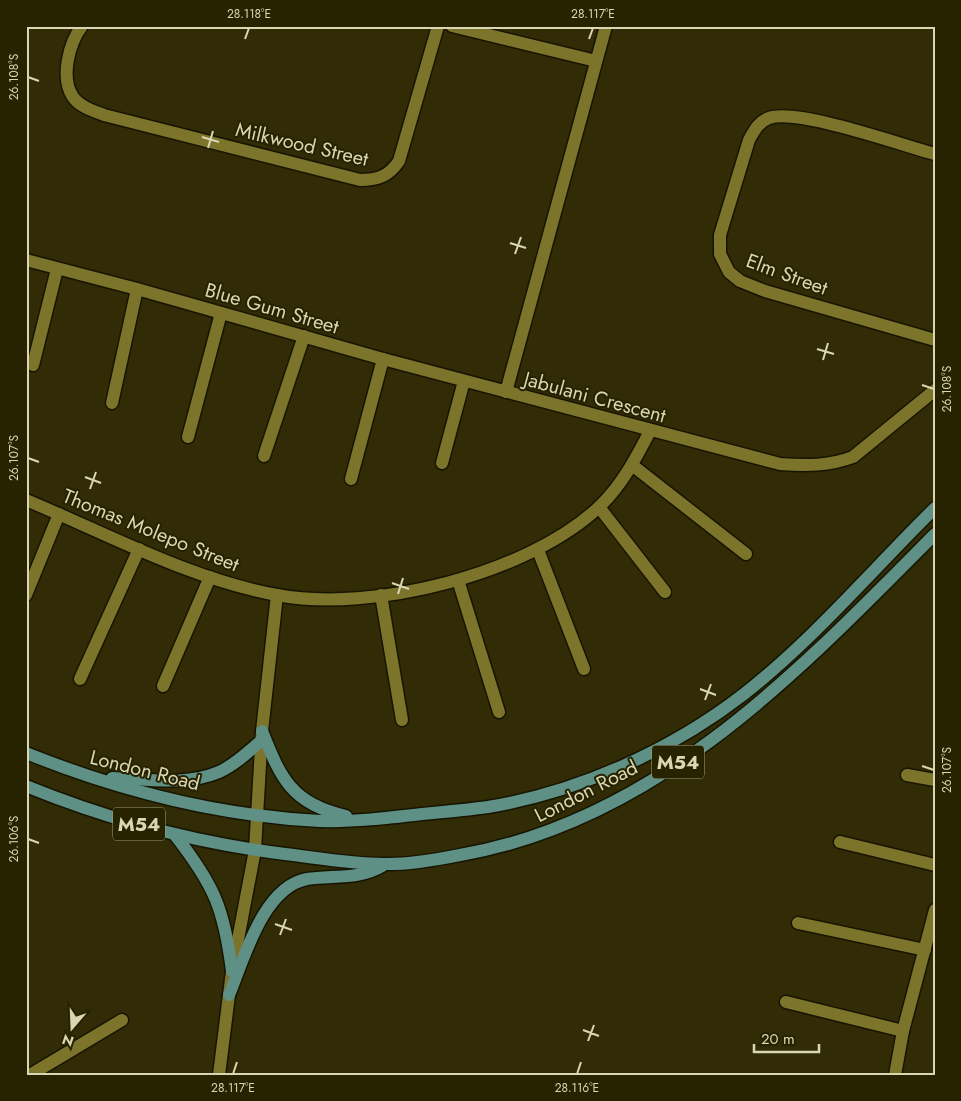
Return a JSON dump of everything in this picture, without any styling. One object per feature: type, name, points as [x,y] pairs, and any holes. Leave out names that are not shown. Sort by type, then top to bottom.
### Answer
[{"type":"main road","name":"London Road","points":[[26,753],[92,777],[139,791],[258,814],[319,821],[365,821],[490,807],[562,788],[653,751],[716,713],[769,673],[838,608],[935,508]]},
{"type":"main road","name":"London Road","points":[[26,786],[66,803],[175,835],[255,850],[384,864],[438,859],[485,851],[540,836],[578,821],[621,799],[726,730],[765,699],[935,534]]},
{"type":"main road","points":[[92,777],[186,780],[204,777],[231,765],[262,735],[274,761],[292,791],[321,810],[365,821]]},
{"type":"main road","points":[[175,835],[197,863],[212,888],[226,928],[232,971]]},
{"type":"main road","points":[[229,995],[261,918],[269,906],[286,888],[306,879],[364,874],[384,864]]},
{"type":"street","name":"Milkwood Street","points":[[82,26],[73,43],[66,80],[74,97],[85,107],[104,115],[360,180],[372,180],[386,175],[399,161],[438,26]]},
{"type":"street","points":[[452,26],[596,61]]},
{"type":"street","name":"Jabulani Crescent","points":[[606,26],[506,392],[780,464],[803,466],[838,463],[854,457],[935,390]]},
{"type":"street","name":"Elm Street","points":[[935,154],[809,119],[785,116],[767,119],[754,130],[749,140],[720,235],[720,254],[729,272],[740,281],[935,340]]},
{"type":"street","name":"Blue Gum Street","points":[[26,260],[221,312],[506,392]]},
{"type":"street","points":[[33,365],[57,269]]},
{"type":"street","points":[[112,403],[137,289]]},
{"type":"street","points":[[188,437],[221,312]]},
{"type":"street","points":[[264,456],[304,336]]},
{"type":"street","points":[[351,479],[383,359]]},
{"type":"street","points":[[442,463],[464,381]]},
{"type":"street","name":"Thomas Molepo Street","points":[[26,500],[139,549],[210,576],[277,595],[340,599],[381,595],[458,580],[538,550],[599,507],[621,481],[650,431]]},
{"type":"street","points":[[632,464],[746,554]]},
{"type":"street","points":[[599,507],[664,592]]},
{"type":"street","points":[[26,595],[59,514]]},
{"type":"street","points":[[80,679],[139,549]]},
{"type":"street","points":[[538,550],[584,669]]},
{"type":"street","points":[[163,686],[210,576]]},
{"type":"street","points":[[458,580],[499,712]]},
{"type":"street","points":[[219,1075],[232,971],[255,850],[262,735],[277,595]]},
{"type":"street","points":[[381,595],[402,720]]},
{"type":"street","points":[[907,775],[935,780]]},
{"type":"street","points":[[840,842],[935,865]]},
{"type":"street","points":[[895,1075],[904,1031],[935,910]]},
{"type":"street","points":[[798,923],[924,950]]},
{"type":"street","points":[[786,1002],[904,1031]]},
{"type":"street","points":[[30,1075],[122,1020]]}]
